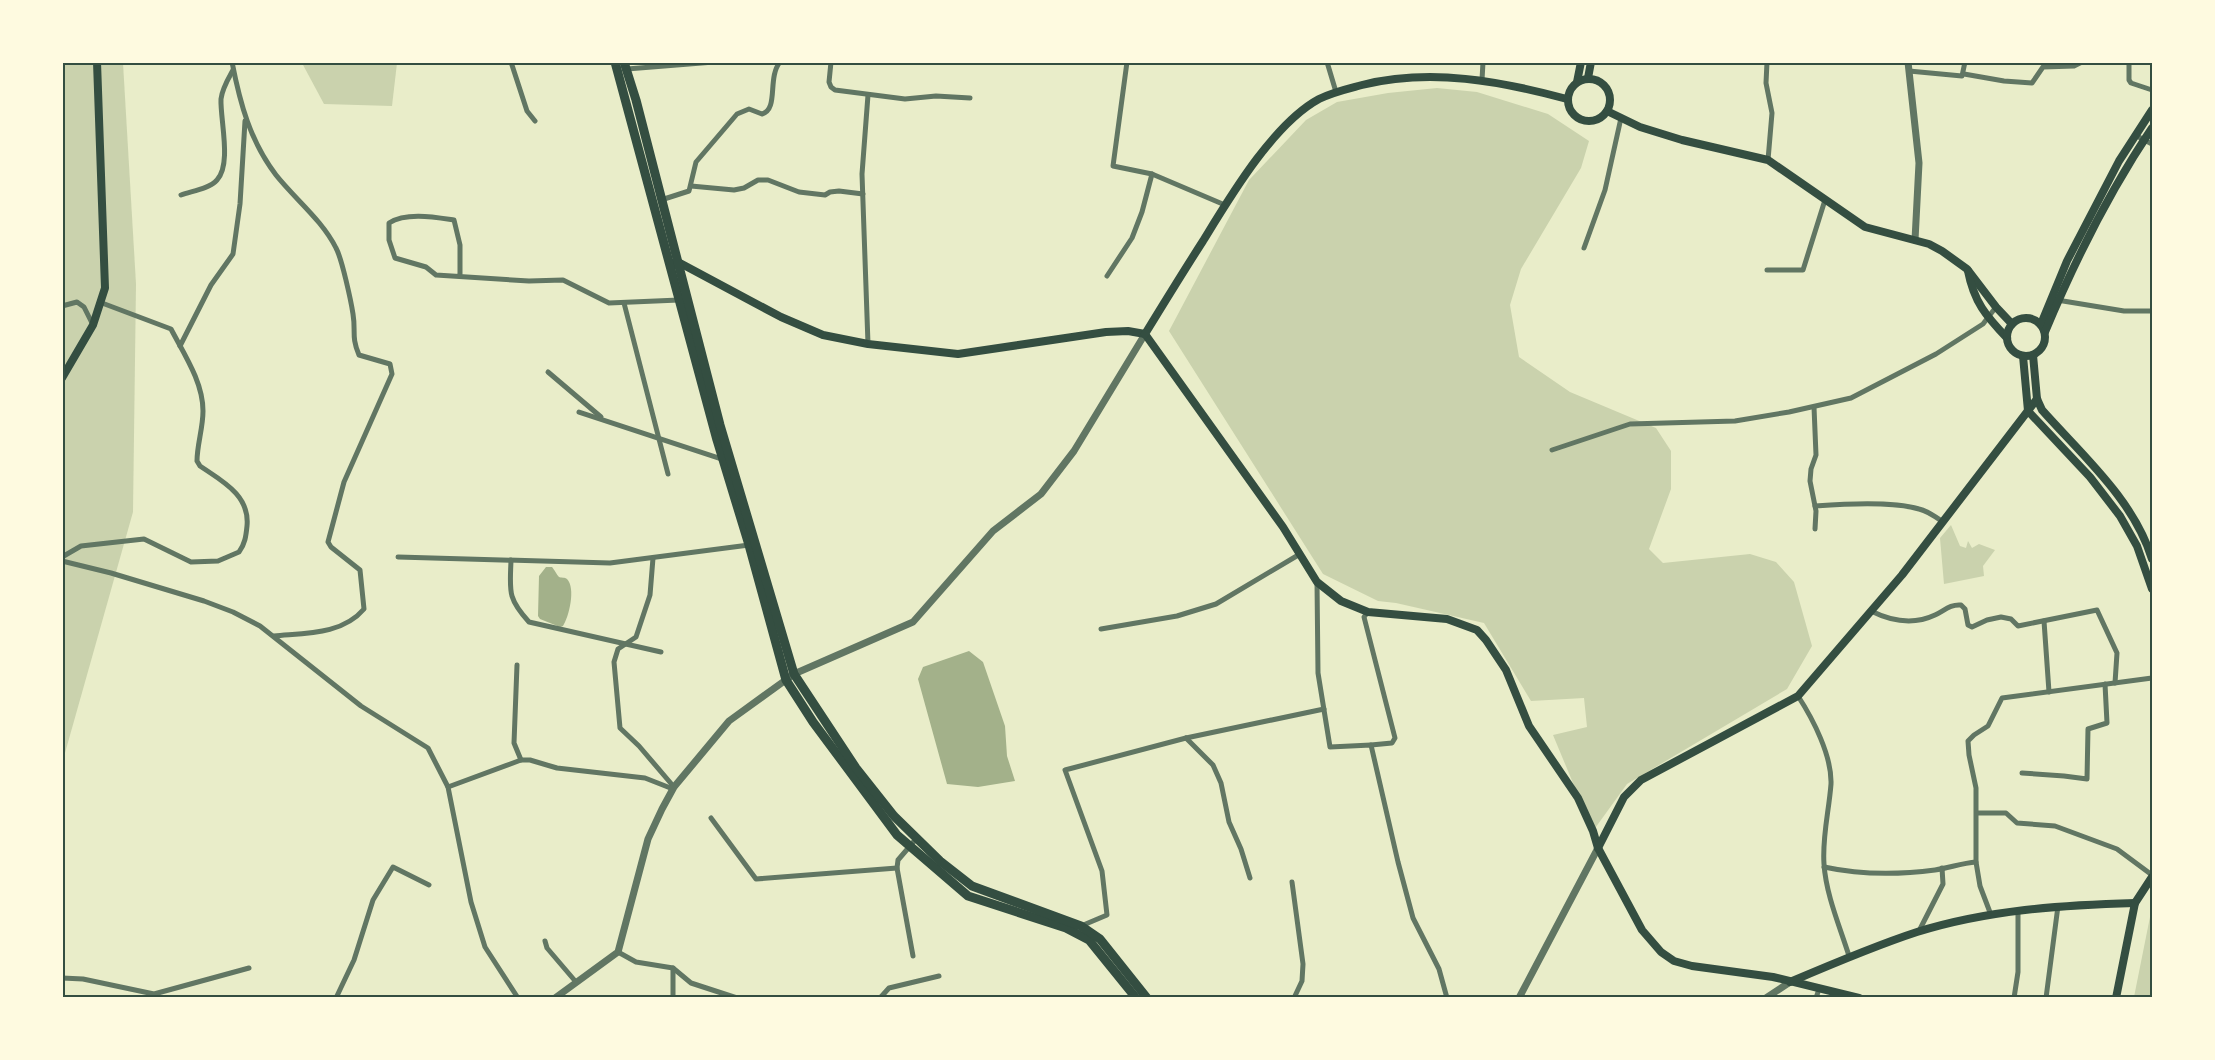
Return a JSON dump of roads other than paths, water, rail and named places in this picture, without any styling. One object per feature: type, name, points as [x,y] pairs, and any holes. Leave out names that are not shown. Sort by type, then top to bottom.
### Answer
[{"type":"main road","points":[[62,378],[93,325],[102,302],[106,278],[97,62]]},
{"type":"main road","points":[[615,62],[794,674],[856,768],[894,816],[916,839],[972,886],[1081,926],[1100,939],[1147,998]]},
{"type":"main road","points":[[1577,82],[1588,78],[1599,81],[1607,89],[1610,100],[1607,111],[1599,118],[1583,120],[1573,114],[1568,99],[1569,92],[1577,82],[1581,62]]},
{"type":"main road","points":[[1588,78],[1591,62]]},
{"type":"main road","points":[[626,66],[661,200],[674,263],[679,300],[722,459],[749,545],[786,680],[813,722],[897,835],[909,846],[968,896],[1066,928],[1089,940],[1136,998]]},
{"type":"main road","points":[[1145,334],[1225,205],[1260,156],[1302,111],[1318,100],[1336,92],[1378,81],[1434,76],[1482,80],[1568,99]]},
{"type":"main road","points":[[1967,269],[1976,300],[1987,317],[2007,338],[2010,348],[2023,356],[2033,355],[2042,348],[2045,332],[2067,261],[2119,161],[2152,110]]},
{"type":"main road","points":[[1607,111],[1640,127],[1682,140],[1768,160],[1865,227],[1881,233],[1915,240],[1942,251],[1967,269],[2012,324]]},
{"type":"main road","points":[[2041,324],[2103,206],[2152,128]]},
{"type":"main road","points":[[674,263],[781,318],[823,335],[868,344],[958,354],[1106,332],[1145,334],[1223,440],[1317,582],[1341,601],[1368,612],[1447,619],[1465,624],[1481,635],[1506,670],[1533,733],[1578,798],[1594,831],[1598,848],[1642,930],[1661,952],[1674,961],[1790,982],[1859,998]]},
{"type":"main road","points":[[2007,338],[2012,324],[2017,320],[2029,318],[2041,324],[2045,332]]},
{"type":"main road","points":[[2033,355],[2037,399],[2042,410],[2112,488],[2131,514],[2152,559]]},
{"type":"main road","points":[[2023,356],[2028,411],[2090,477],[2120,516],[2137,546],[2152,589]]},
{"type":"main road","points":[[1598,848],[1624,797],[1641,780],[1798,696],[1943,522],[2037,399]]},
{"type":"main road","points":[[2116,998],[2135,904],[2152,876]]},
{"type":"main road","points":[[1790,982],[1849,956],[1919,931],[2018,911],[2058,906],[2135,904]]},
{"type":"street","points":[[232,62],[240,104],[252,138],[276,175],[316,219],[337,249],[353,315],[353,342],[359,355],[390,364],[392,369],[392,374],[344,482],[328,542],[331,547],[360,570],[364,609],[353,620],[334,630],[274,636]]},
{"type":"street","points":[[511,62],[527,111],[535,121]]},
{"type":"street","points":[[626,66],[714,62]]},
{"type":"street","points":[[661,200],[689,190],[696,162],[737,114],[749,110],[762,114],[770,110],[773,74],[780,62]]},
{"type":"street","points":[[831,62],[829,82],[831,87],[848,92],[905,98],[949,96],[970,98]]},
{"type":"street","points":[[1127,62],[1112,163],[1116,167],[1152,174],[1225,205]]},
{"type":"street","points":[[1327,62],[1336,92]]},
{"type":"street","points":[[1482,80],[1483,62]]},
{"type":"street","points":[[1767,62],[1766,83],[1772,113],[1768,160]]},
{"type":"street","points":[[1908,62],[1919,163],[1915,240]]},
{"type":"street","points":[[1964,74],[1965,62]]},
{"type":"street","points":[[1909,72],[1959,77],[1964,74],[2004,81],[2032,83],[2043,67],[2058,64],[2074,66],[2082,62]]},
{"type":"street","points":[[2130,62],[2129,80],[2152,90]]},
{"type":"street","points":[[181,195],[211,185],[218,179],[222,171],[224,157],[221,98],[233,70]]},
{"type":"street","points":[[868,94],[862,174],[868,344]]},
{"type":"street","points":[[180,346],[211,285],[233,254],[240,204],[246,118]]},
{"type":"street","points":[[1584,248],[1604,190],[1621,118]]},
{"type":"street","points":[[2136,135],[2152,144]]},
{"type":"street","points":[[1107,276],[1132,238],[1142,212],[1152,174]]},
{"type":"street","points":[[691,186],[734,190],[744,188],[758,180],[768,180],[799,192],[825,195],[830,192],[839,191],[863,194]]},
{"type":"street","points":[[1767,270],[1803,270],[1826,200]]},
{"type":"street","points":[[460,276],[460,245],[454,220],[436,217],[397,217],[388,223],[388,240],[395,258],[426,267],[436,275],[529,280],[563,280],[609,303],[679,300]]},
{"type":"street","points":[[2055,300],[2124,311],[2152,311]]},
{"type":"street","points":[[62,306],[77,302],[84,306],[93,325]]},
{"type":"street","points":[[62,556],[81,546],[144,539],[192,562],[218,562],[239,552],[244,545],[248,520],[246,505],[225,482],[200,466],[197,462],[203,410],[200,392],[171,328],[102,302]]},
{"type":"street","points":[[624,302],[668,474]]},
{"type":"street","points":[[1552,450],[1630,424],[1677,421],[1735,421],[1814,407],[1852,398],[1952,344],[1983,324],[1996,306]]},
{"type":"street","points":[[555,998],[618,952],[648,839],[673,788],[729,721],[794,674],[913,622],[993,531],[1041,494],[1046,488],[1074,451],[1145,334]]},
{"type":"street","points":[[548,372],[604,420]]},
{"type":"street","points":[[1814,407],[1816,455],[1811,466],[1810,481],[1812,501],[1815,506],[1815,529]]},
{"type":"street","points":[[579,412],[722,459]]},
{"type":"street","points":[[1815,506],[1865,504],[1903,506],[1921,509],[1943,522]]},
{"type":"street","points":[[398,557],[610,563],[749,545]]},
{"type":"street","points":[[1101,629],[1177,616],[1216,604],[1300,554]]},
{"type":"street","points":[[653,558],[650,595],[636,637],[618,649],[614,662],[620,728],[673,788]]},
{"type":"street","points":[[511,560],[510,590],[516,607],[529,622],[661,652]]},
{"type":"street","points":[[62,561],[111,573],[233,612],[260,626],[361,706],[428,748],[448,786],[471,902],[484,947],[518,998]]},
{"type":"street","points":[[1317,582],[1318,673],[1330,747],[1392,743],[1395,738],[1364,617],[1368,612]]},
{"type":"street","points":[[1870,611],[1885,618],[1914,620],[1935,615],[1958,604],[1965,609],[1969,626],[1986,620],[2001,618],[2011,619],[2018,626],[2097,610],[2117,653],[2115,683]]},
{"type":"street","points":[[2044,621],[2050,692]]},
{"type":"street","points":[[517,665],[514,743],[521,760]]},
{"type":"street","points":[[1991,915],[1980,886],[1976,862],[1976,788],[1968,741],[1974,734],[1988,726],[2002,698],[2152,678]]},
{"type":"street","points":[[2022,774],[2087,779],[2088,729],[2108,723],[2105,684]]},
{"type":"street","points":[[1798,696],[1809,712],[1830,768],[1829,802],[1823,844],[1824,867],[1849,956]]},
{"type":"street","points":[[1081,926],[1107,915],[1102,871],[1065,770],[1186,738],[1324,709]]},
{"type":"street","points":[[1186,738],[1213,765],[1221,783],[1229,822],[1241,849],[1250,878]]},
{"type":"street","points":[[1371,745],[1413,918],[1439,969],[1447,998]]},
{"type":"street","points":[[448,786],[521,760],[530,760],[557,768],[645,778],[673,788]]},
{"type":"street","points":[[1977,813],[2006,813],[2017,823],[2055,826],[2074,832],[2117,850],[2152,876]]},
{"type":"street","points":[[711,818],[756,879],[897,868]]},
{"type":"street","points":[[912,956],[897,868],[898,860],[916,839]]},
{"type":"street","points":[[1519,998],[1598,848]]},
{"type":"street","points":[[1824,867],[1853,873],[1885,874],[1942,868],[1965,862],[1976,862]]},
{"type":"street","points":[[336,998],[354,960],[373,900],[394,866],[429,885]]},
{"type":"street","points":[[1919,931],[1943,884],[1942,868]]},
{"type":"street","points":[[1292,882],[1303,964],[1302,981],[1294,998]]},
{"type":"street","points":[[2046,998],[2058,906]]},
{"type":"street","points":[[2014,998],[2018,972],[2018,911]]},
{"type":"street","points":[[545,942],[576,982]]},
{"type":"street","points":[[618,952],[636,962],[673,968],[691,983],[737,998]]},
{"type":"street","points":[[62,978],[83,979],[154,994],[249,968]]},
{"type":"street","points":[[673,968],[673,998]]},
{"type":"street","points":[[880,998],[889,988],[939,976]]},
{"type":"street","points":[[1766,998],[1790,982]]},
{"type":"street","points":[[1816,998],[1820,989]]}]
